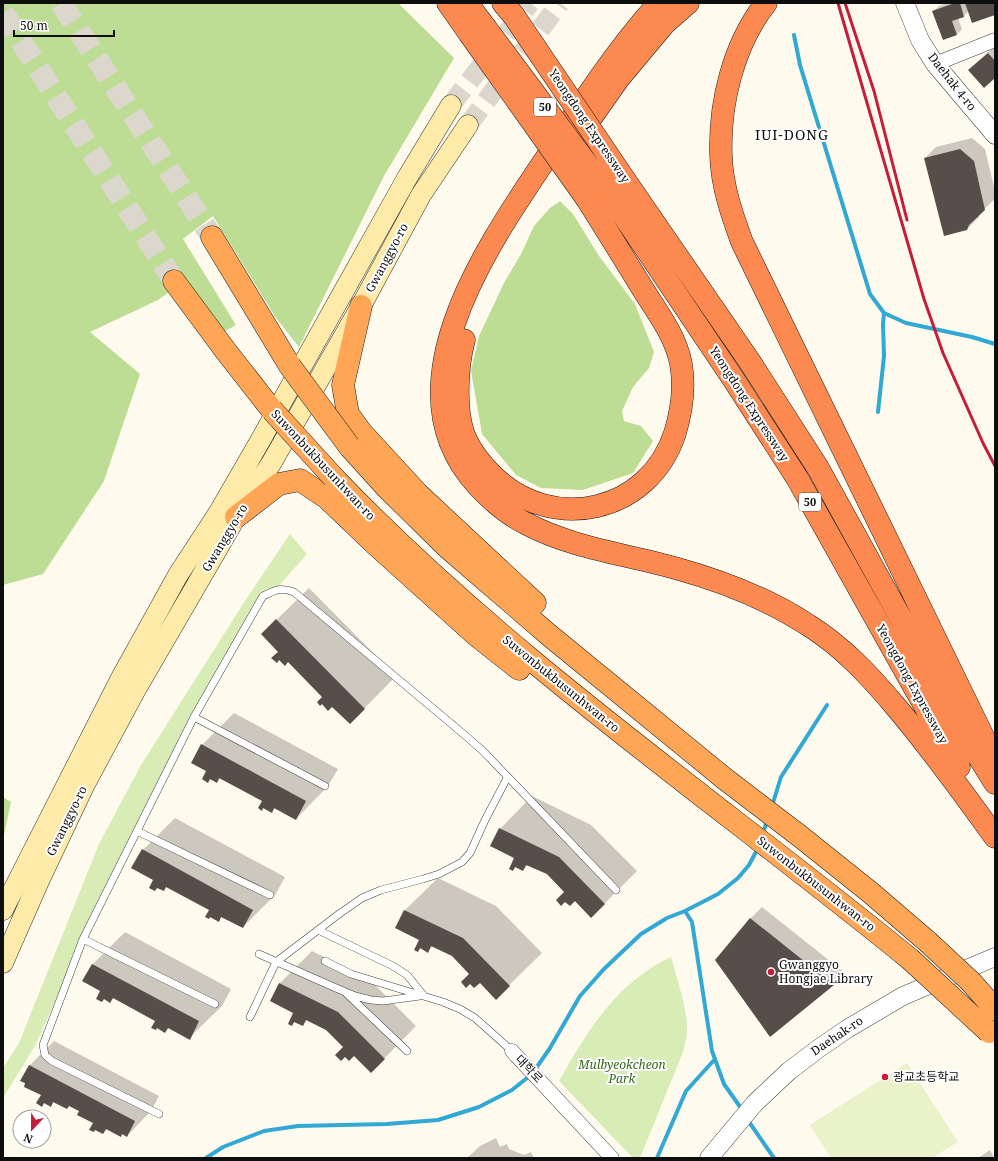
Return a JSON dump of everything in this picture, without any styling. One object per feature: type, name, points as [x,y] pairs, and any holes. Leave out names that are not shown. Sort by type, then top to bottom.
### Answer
[{"type":"highway","points":[[448,3],[477,30],[587,199],[670,335],[681,363],[683,396],[681,412],[673,439],[660,465],[640,486],[627,494],[612,501],[591,508],[579,510],[545,506],[519,497],[501,484],[482,465],[472,451],[463,432],[459,404],[459,366],[465,336],[475,307],[493,270],[552,173],[619,78],[665,23],[688,3]]},
{"type":"highway","name":"Yeongdong Expressway","points":[[467,3],[477,30],[605,188],[734,380],[797,478],[961,772],[995,827]]},
{"type":"highway","points":[[659,3],[636,28],[602,75],[533,177],[491,245],[470,284],[452,327],[443,370],[442,410],[451,448],[469,477],[490,499],[524,523],[550,535],[583,546],[674,568],[735,588],[779,607],[823,634],[850,657],[899,710],[928,745],[995,837]]},
{"type":"highway","points":[[766,3],[751,26],[742,44],[731,76],[724,105],[721,157],[729,206],[742,242],[995,761]]},
{"type":"highway","name":"Yeongdong Expressway","points":[[508,9],[723,323],[818,468],[967,738],[995,784]]},
{"type":"highway","points":[[212,237],[290,366],[348,446],[386,487],[448,548],[549,635],[725,779],[801,837],[928,942],[971,982],[995,1009]]},
{"type":"highway","name":"Suwonbukbusunhwan-ro","points":[[174,281],[272,410],[332,477],[370,516],[434,576],[532,662],[848,908],[910,959],[992,1036]]},
{"type":"highway","points":[[361,306],[343,385],[348,414],[361,432],[418,494],[725,779]]},
{"type":"highway","points":[[236,517],[280,484],[300,480],[327,498],[374,543],[488,645],[575,712],[718,808]]},
{"type":"main road","name":"Gwanggyo-ro","points":[[3,910],[125,670],[178,576],[219,512],[260,441],[407,178],[452,105]]},
{"type":"main road","name":"Gwanggyo-ro","points":[[3,963],[38,881],[84,786],[136,691],[236,517],[272,462],[361,306],[421,195],[468,125]]},
{"type":"street","name":"Daehak 4-ro","points":[[905,3],[920,40],[935,64],[995,135]]},
{"type":"street","points":[[935,64],[995,40]]},
{"type":"street","name":"Daehak-ro","points":[[709,1158],[755,1103],[803,1060],[847,1029],[903,996],[995,957]]},
{"type":"street","name":"대학로","points":[[512,1051],[612,1158]]},
{"type":"lane","points":[[159,1114],[52,1061],[45,1055],[43,1045],[83,939],[194,717],[263,596],[280,588],[294,592],[482,751],[616,890]]},
{"type":"lane","points":[[194,717],[325,786]]},
{"type":"lane","points":[[250,1017],[276,962],[318,930],[362,898],[381,890],[428,878],[462,862],[470,853],[507,778]]},
{"type":"lane","points":[[138,831],[270,895]]},
{"type":"lane","points":[[318,930],[393,966],[407,975],[424,996]]},
{"type":"lane","points":[[83,939],[215,1004]]},
{"type":"lane","points":[[259,954],[344,991],[371,1000],[383,1001],[424,996]]},
{"type":"lane","points":[[326,961],[351,974],[424,996],[460,1009],[475,1018],[512,1051]]},
{"type":"lane","points":[[344,991],[407,1051]]},
{"type":"green space","points":[[3,3],[398,3],[454,58],[384,176],[299,347],[276,318],[213,216],[183,239],[236,325],[220,334],[201,307],[187,279],[158,300],[90,332],[140,374],[104,481],[43,574],[3,585]]},
{"type":"green space","points":[[560,201],[573,214],[599,256],[635,304],[654,352],[649,368],[633,387],[622,411],[624,421],[641,426],[653,441],[633,473],[583,490],[541,488],[516,475],[482,434],[471,371],[479,336],[504,283],[521,254],[534,226],[550,208]]},
{"type":"green space","points":[[290,534],[307,554],[258,609],[159,779],[120,858],[35,1046],[3,1098],[3,1068],[19,1043],[99,844],[141,765],[243,604]]},
{"type":"green space","points":[[3,797],[11,802],[3,840]]},
{"type":"green space","name":"Mulbyeokcheon Park","points":[[671,957],[686,1016],[686,1038],[683,1052],[640,1158],[633,1158],[559,1081],[593,1026],[619,994],[634,980]]},
{"type":"green space","points":[[907,1063],[958,1142],[932,1158],[831,1158],[810,1125]]},
{"type":"building","points":[[955,3],[960,3],[964,17],[952,21],[957,35],[943,40],[932,11]]},
{"type":"building","points":[[965,3],[994,3],[995,15],[972,23]]},
{"type":"building","points":[[988,53],[995,61],[995,78],[984,88],[968,70]]},
{"type":"building","points":[[960,149],[974,161],[985,210],[969,225],[967,230],[944,236],[924,158]]},
{"type":"building","points":[[276,619],[365,709],[350,724],[332,707],[328,711],[322,704],[320,706],[317,702],[322,697],[288,662],[285,666],[279,660],[277,663],[271,658],[278,652],[261,634]]},
{"type":"building","points":[[201,744],[306,801],[296,820],[274,808],[272,813],[263,808],[262,811],[258,808],[262,801],[219,778],[217,783],[210,779],[208,783],[202,779],[206,771],[191,763]]},
{"type":"building","points":[[499,828],[559,857],[605,904],[591,918],[575,901],[570,906],[565,902],[561,906],[556,900],[564,892],[547,874],[526,865],[523,871],[515,867],[513,871],[509,869],[514,858],[490,846]]},
{"type":"building","points":[[142,849],[253,910],[243,928],[221,917],[219,922],[210,917],[209,919],[205,917],[209,910],[166,887],[164,891],[157,888],[155,891],[149,888],[153,880],[131,868]]},
{"type":"building","points":[[404,910],[463,938],[510,986],[496,1000],[480,983],[474,988],[470,984],[466,988],[461,982],[469,974],[452,956],[431,946],[428,953],[420,948],[418,952],[414,950],[419,940],[395,928]]},
{"type":"building","name":"Gwanggyo Hongjae Library","points":[[750,918],[834,985],[770,1037],[715,960]]},
{"type":"building","points":[[92,964],[199,1021],[190,1040],[168,1028],[165,1033],[157,1028],[156,1030],[151,1028],[155,1021],[113,998],[110,1003],[104,999],[102,1002],[96,999],[100,991],[82,981]]},
{"type":"building","points":[[279,983],[338,1012],[385,1059],[371,1073],[354,1056],[349,1061],[345,1057],[341,1061],[335,1055],[343,1047],[326,1030],[306,1020],[303,1026],[294,1022],[292,1026],[288,1024],[293,1013],[270,1001]]},
{"type":"building","points":[[29,1065],[135,1121],[127,1137],[122,1134],[121,1137],[106,1129],[103,1134],[95,1130],[94,1132],[89,1130],[93,1123],[77,1115],[79,1111],[69,1106],[67,1109],[53,1102],[51,1107],[44,1103],[42,1107],[36,1103],[41,1095],[24,1087],[25,1083],[20,1081]]},
{"type":"waterway","points":[[794,35],[800,65],[870,294],[884,313],[906,323],[972,337],[995,344]]},
{"type":"waterway","points":[[878,412],[884,356],[884,313]]},
{"type":"waterway","points":[[772,806],[781,777],[827,705]]},
{"type":"waterway","points":[[763,834],[767,820]]},
{"type":"waterway","points":[[206,1158],[223,1147],[264,1131],[298,1126],[387,1124],[438,1120],[479,1107],[512,1090],[532,1074],[550,1048],[580,996],[604,969],[641,934],[667,918],[685,911],[718,894],[738,878],[749,865],[758,848]]},
{"type":"waterway","points":[[685,911],[692,922],[712,1051],[724,1084],[743,1111]]},
{"type":"waterway","points":[[657,1158],[686,1091],[715,1059]]},
{"type":"waterway","points":[[747,1119],[774,1158]]},
{"type":"tunnel","points":[[61,3],[212,237]]},
{"type":"tunnel","points":[[451,105],[530,3]]},
{"type":"tunnel","points":[[468,125],[560,3]]},
{"type":"tunnel","points":[[3,13],[174,281]]},
{"type":"railway","points":[[838,3],[924,299],[943,353],[983,443],[995,466]]},
{"type":"railway","points":[[845,3],[874,91],[907,220]]},
{"type":"place","name":"Gwanggyo Hongjae Library","points":[[771,972]]},
{"type":"place","name":"광교초등학교","points":[[885,1077]]},
{"type":"district","name":"IUI-DONG","points":[[792,135]]}]
